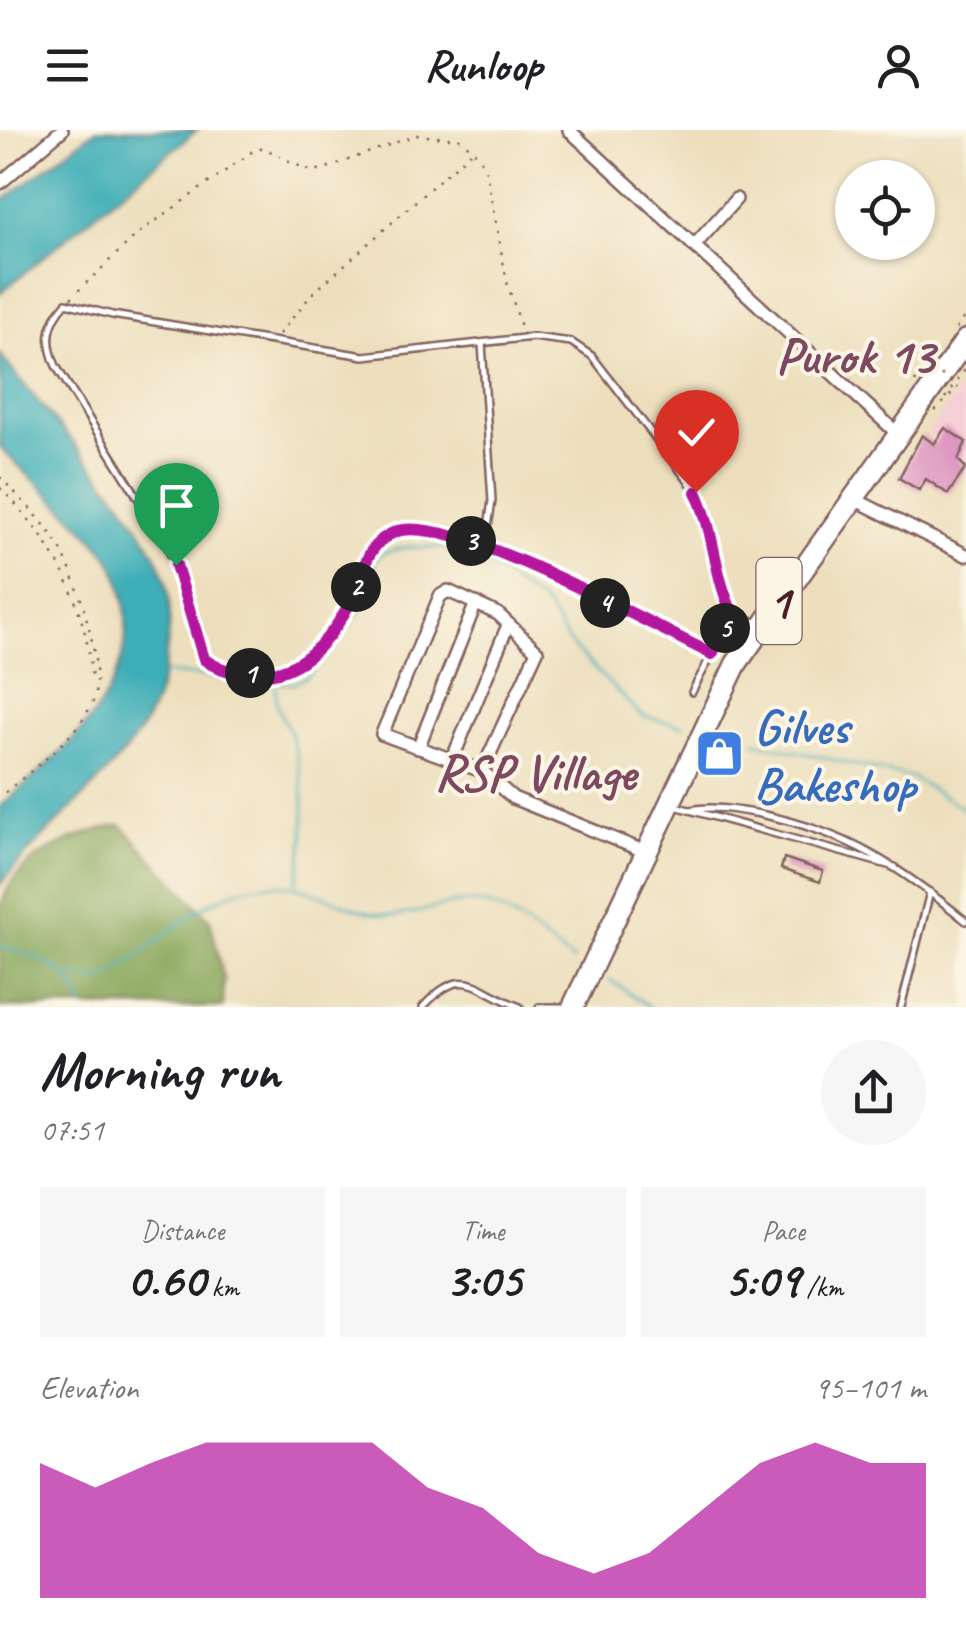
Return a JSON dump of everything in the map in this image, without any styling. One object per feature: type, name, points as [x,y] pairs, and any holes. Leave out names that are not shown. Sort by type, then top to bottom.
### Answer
[{"type":"highway","name":"1","points":[[573,1007],[726,682],[762,624],[966,340]]},
{"type":"street","points":[[0,183],[62,130]]},
{"type":"street","points":[[569,130],[898,434]]},
{"type":"street","points":[[694,246],[736,198]]},
{"type":"street","points":[[852,498],[966,556]]},
{"type":"street","points":[[482,772],[537,651],[508,624],[453,592],[440,596],[382,734],[482,772],[513,798],[646,852]]},
{"type":"street","points":[[418,748],[476,603]]},
{"type":"street","points":[[452,760],[508,624]]},
{"type":"lane","points":[[712,654],[485,546],[442,531],[398,530],[372,549],[344,612],[316,651],[288,670],[264,674],[213,666],[204,659],[165,541],[50,350],[52,324],[66,303],[112,315],[364,356],[525,337],[557,338],[592,356],[684,472],[707,514],[716,574],[733,614],[762,624]]},
{"type":"lane","points":[[482,343],[492,501],[485,546]]},
{"type":"lane","points":[[692,692],[733,614]]},
{"type":"lane","points":[[669,804],[898,868]]},
{"type":"lane","points":[[690,810],[743,811],[801,824],[856,843],[898,868],[966,921]]},
{"type":"lane","points":[[902,1007],[930,892]]},
{"type":"lane","points":[[423,1007],[441,988],[465,982],[486,986],[520,1007]]},
{"type":"lane","points":[[539,1007],[562,1007]]},
{"type":"path","points":[[66,303],[136,235],[253,151],[264,148],[305,168],[321,170],[416,135],[460,140],[485,166],[508,282],[525,337]]},
{"type":"path","points":[[275,341],[313,294],[473,150]]},
{"type":"path","points":[[914,377],[924,362],[958,387],[946,400],[966,368]]},
{"type":"path","points":[[0,477],[42,522],[64,556],[98,682],[91,706],[62,744],[0,797]]},
{"type":"path","points":[[0,488],[42,532],[58,556],[92,678]]},
{"type":"shaded area","points":[[966,381],[966,462],[927,434]]},
{"type":"green space","points":[[121,825],[210,920],[224,979],[223,1007],[0,1007],[0,912],[16,877],[46,852],[84,835]]},
{"type":"water","points":[[96,130],[197,130],[0,293],[0,203]]},
{"type":"water","points":[[0,354],[95,468],[141,531],[158,560],[170,613],[162,678],[151,710],[134,740],[0,885],[0,806],[69,744],[106,695],[119,668],[125,639],[125,607],[112,563],[96,542],[0,447]]},
{"type":"building","points":[[945,428],[966,442],[958,460],[966,468],[948,494],[926,479],[919,490],[899,478],[922,435],[934,444]]},
{"type":"building","points":[[784,858],[823,871],[820,882],[781,869]]},
{"type":"waterway","points":[[164,673],[293,684],[307,677],[336,646],[367,601],[375,560],[382,553],[407,547],[457,548],[476,555],[547,607],[570,644],[642,716],[685,726]]},
{"type":"waterway","points":[[276,687],[277,704],[290,731],[303,792],[303,847],[297,882]]},
{"type":"waterway","points":[[755,742],[913,778],[966,810]]},
{"type":"waterway","points":[[69,976],[100,981],[201,909],[240,890],[262,885],[299,888],[387,915],[459,903],[484,904],[520,921],[574,961]]},
{"type":"waterway","points":[[0,946],[28,954],[61,972],[83,1007]]},
{"type":"waterway","points":[[610,980],[650,1007]]},
{"type":"place","name":"Gilves Bakeshop","points":[[719,754]]},
{"type":"district","name":"Purok 13","points":[[855,355]]},
{"type":"district","name":"RSP Village","points":[[535,772]]},
{"type":"route","points":[[176,565],[204,659],[227,671],[264,674],[288,670],[316,651],[344,612],[372,549],[398,530],[420,529],[442,531],[485,546],[712,654],[733,614],[716,574],[707,514],[696,492]]}]
